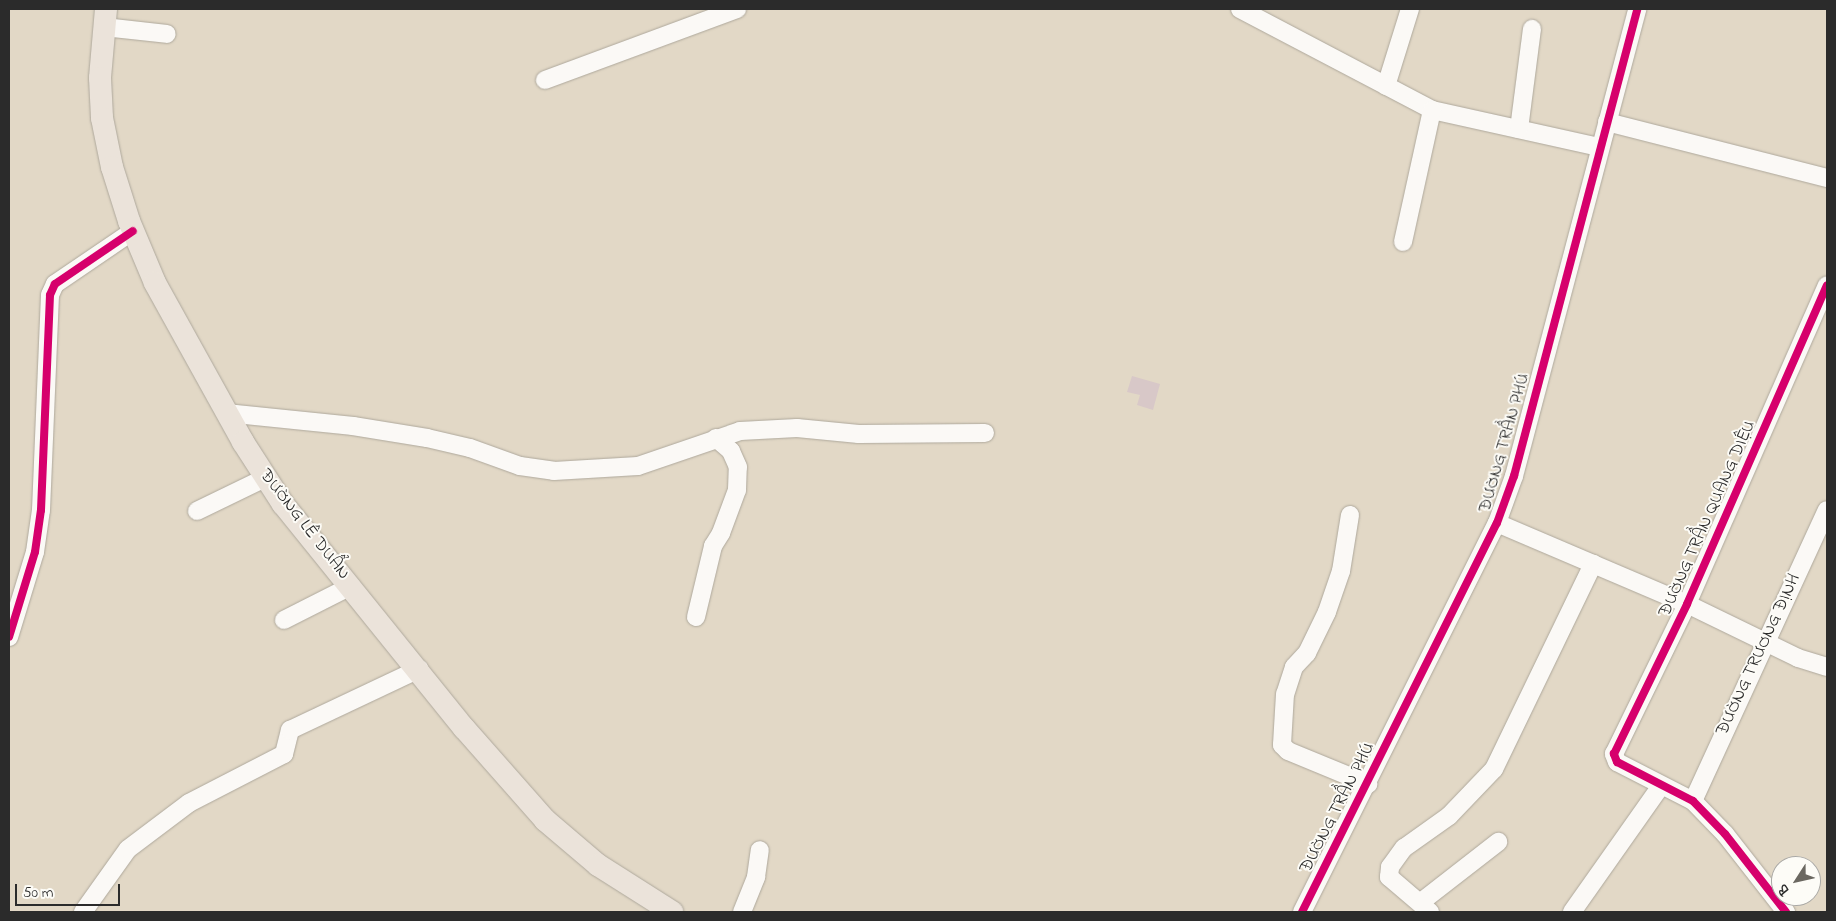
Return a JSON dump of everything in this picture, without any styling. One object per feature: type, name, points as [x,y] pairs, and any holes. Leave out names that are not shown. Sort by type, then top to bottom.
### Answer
[{"type":"main road","name":"ĐƯỜNG LÊ DUẨN","points":[[105,18],[100,78],[102,118],[112,167],[133,231],[155,283],[226,413],[265,478],[282,504],[419,669],[464,728],[545,820],[598,865],[672,912]]},
{"type":"street","points":[[545,80],[737,9]]},
{"type":"street","points":[[1240,9],[1432,110],[1599,147]]},
{"type":"street","points":[[1386,86],[1410,9]]},
{"type":"street","name":"ĐƯỜNG TRẦN PHÚ","points":[[1302,912],[1368,784],[1497,523],[1514,476],[1599,147],[1637,9]]},
{"type":"street","points":[[105,18],[167,34]]},
{"type":"street","points":[[1519,129],[1532,29]]},
{"type":"street","points":[[1403,242],[1432,110]]},
{"type":"street","points":[[1607,122],[1827,178]]},
{"type":"street","points":[[9,637],[35,552],[41,510],[50,295],[55,284],[133,231]]},
{"type":"street","name":"ĐƯỜNG TRẦN QUANG DIỆU","points":[[1661,786],[1617,762],[1614,754],[1687,604],[1822,311],[1827,285]]},
{"type":"street","points":[[226,413],[353,426],[417,436],[470,448],[506,461],[554,471],[638,466],[740,431],[797,428],[859,434],[985,433]]},
{"type":"street","points":[[696,617],[712,546],[721,533],[737,490],[738,467],[731,451],[716,438]]},
{"type":"street","points":[[197,511],[265,478]]},
{"type":"street","name":"ĐƯỜNG TRƯƠNG ĐỊNH","points":[[1692,801],[1764,642],[1827,510]]},
{"type":"street","points":[[1350,515],[1341,572],[1327,612],[1307,653],[1294,667],[1285,694],[1282,745],[1288,751],[1368,784]]},
{"type":"street","points":[[1497,523],[1687,604],[1764,642],[1827,667]]},
{"type":"street","points":[[1498,842],[1426,907],[1389,877],[1390,867],[1404,848],[1449,816],[1494,769],[1593,564]]},
{"type":"street","points":[[284,620],[350,586]]},
{"type":"street","points":[[83,912],[128,849],[189,803],[284,754],[290,730],[419,669]]},
{"type":"street","points":[[1572,912],[1661,786],[1692,801],[1725,834],[1786,912]]},
{"type":"street","points":[[742,912],[756,877],[760,850]]},
{"type":"building","points":[[1132,376],[1160,384],[1153,410],[1137,405],[1140,395],[1127,392]]},
{"type":"cycle path","points":[[1302,912],[1497,523],[1514,476],[1637,9]]},
{"type":"cycle path","points":[[9,637],[35,552],[41,510],[50,295],[55,284],[133,231]]},
{"type":"cycle path","points":[[1786,912],[1725,834],[1693,801],[1617,762],[1614,754],[1687,604],[1827,285]]}]
